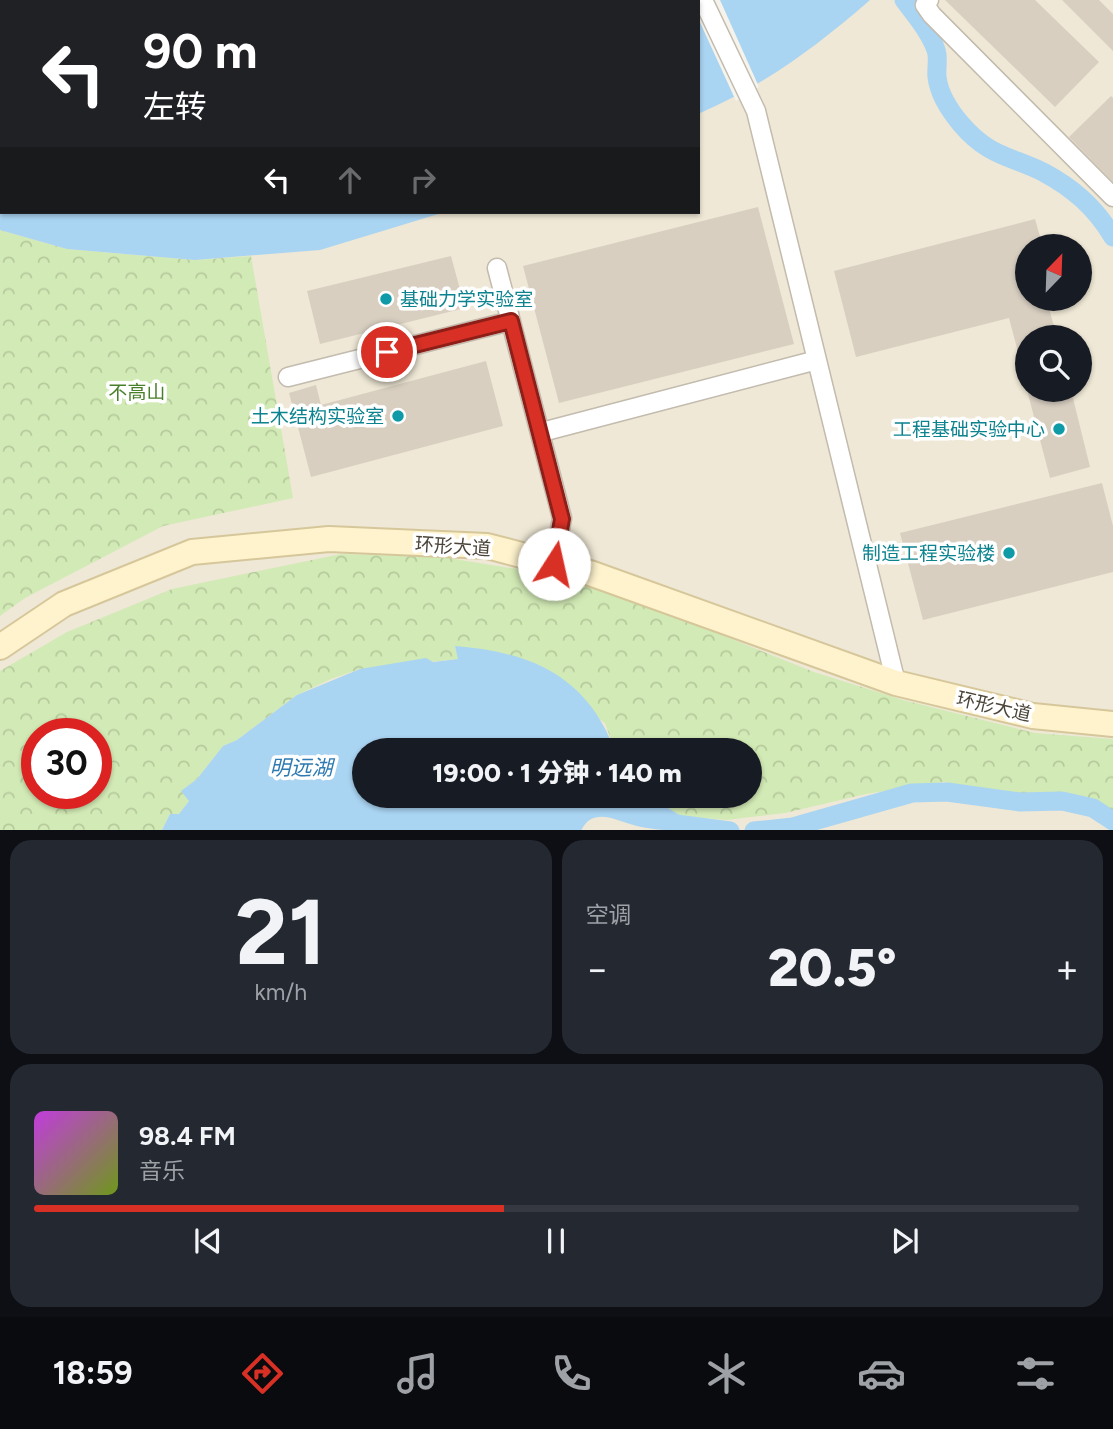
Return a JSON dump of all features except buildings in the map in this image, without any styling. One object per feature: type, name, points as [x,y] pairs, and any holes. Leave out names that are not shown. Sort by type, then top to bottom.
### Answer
[{"type":"street","points":[[703,0],[756,111],[896,683]]},
{"type":"street","points":[[929,0],[925,5],[941,25],[1113,197]]},
{"type":"street","points":[[497,268],[542,432],[562,519],[554,564]]},
{"type":"street","points":[[288,377],[511,321]]},
{"type":"street","points":[[542,432],[817,360]]},
{"type":"street","name":"环形大道","points":[[0,647],[64,604],[192,552],[329,539],[487,547],[590,573],[896,683],[1033,716],[1113,724]]},
{"type":"shaded area","points":[[700,0],[1113,0],[1113,830],[0,830],[0,214],[700,214]]},
{"type":"green space","name":"不高山","points":[[0,230],[67,249],[195,260],[251,256],[293,498],[163,526],[25,598],[0,616]]},
{"type":"green space","points":[[341,554],[442,557],[542,573],[622,595],[814,672],[903,700],[1035,733],[1113,739],[1113,815],[1084,800],[1007,796],[944,782],[866,794],[785,813],[726,820],[681,816],[668,808],[762,808],[762,738],[610,738],[605,723],[502,653],[455,647],[459,659],[360,669],[297,695],[237,740],[223,746],[197,779],[182,791],[189,801],[179,814],[170,814],[162,830],[0,830],[0,671],[67,632],[172,589]]},
{"type":"water","points":[[700,0],[870,0],[789,64],[700,113]]},
{"type":"water","points":[[0,214],[438,214],[320,250],[195,260],[67,249],[0,230]]},
{"type":"water","name":"明远湖","points":[[455,646],[508,654],[532,662],[572,686],[589,704],[609,738],[352,738],[352,808],[668,808],[681,816],[688,830],[650,828],[599,817],[586,823],[582,830],[162,830],[170,814],[179,814],[189,801],[181,791],[197,779],[223,746],[237,740],[297,695],[360,669],[426,658],[433,662],[458,659]]},
{"type":"pier","points":[[700,0],[720,0],[759,87],[736,101],[700,22]]},
{"type":"waterway","points":[[904,0],[933,43],[937,53],[940,90],[961,124],[990,149],[1043,172],[1074,192],[1099,216],[1113,237]]},
{"type":"waterway","points":[[764,830],[793,827],[912,793],[947,792],[1020,802],[1062,801],[1093,808],[1113,821]]},
{"type":"waterway","points":[[676,824],[722,830]]},
{"type":"place","name":"基础力学实验室","points":[[386,299]]},
{"type":"place","name":"土木结构实验室","points":[[398,416]]},
{"type":"place","name":"工程基础实验中心","points":[[1059,429]]},
{"type":"place","name":"制造工程实验楼","points":[[1009,553]]},
{"type":"route","points":[[387,352],[511,321],[542,432],[562,519],[554,564]]}]
